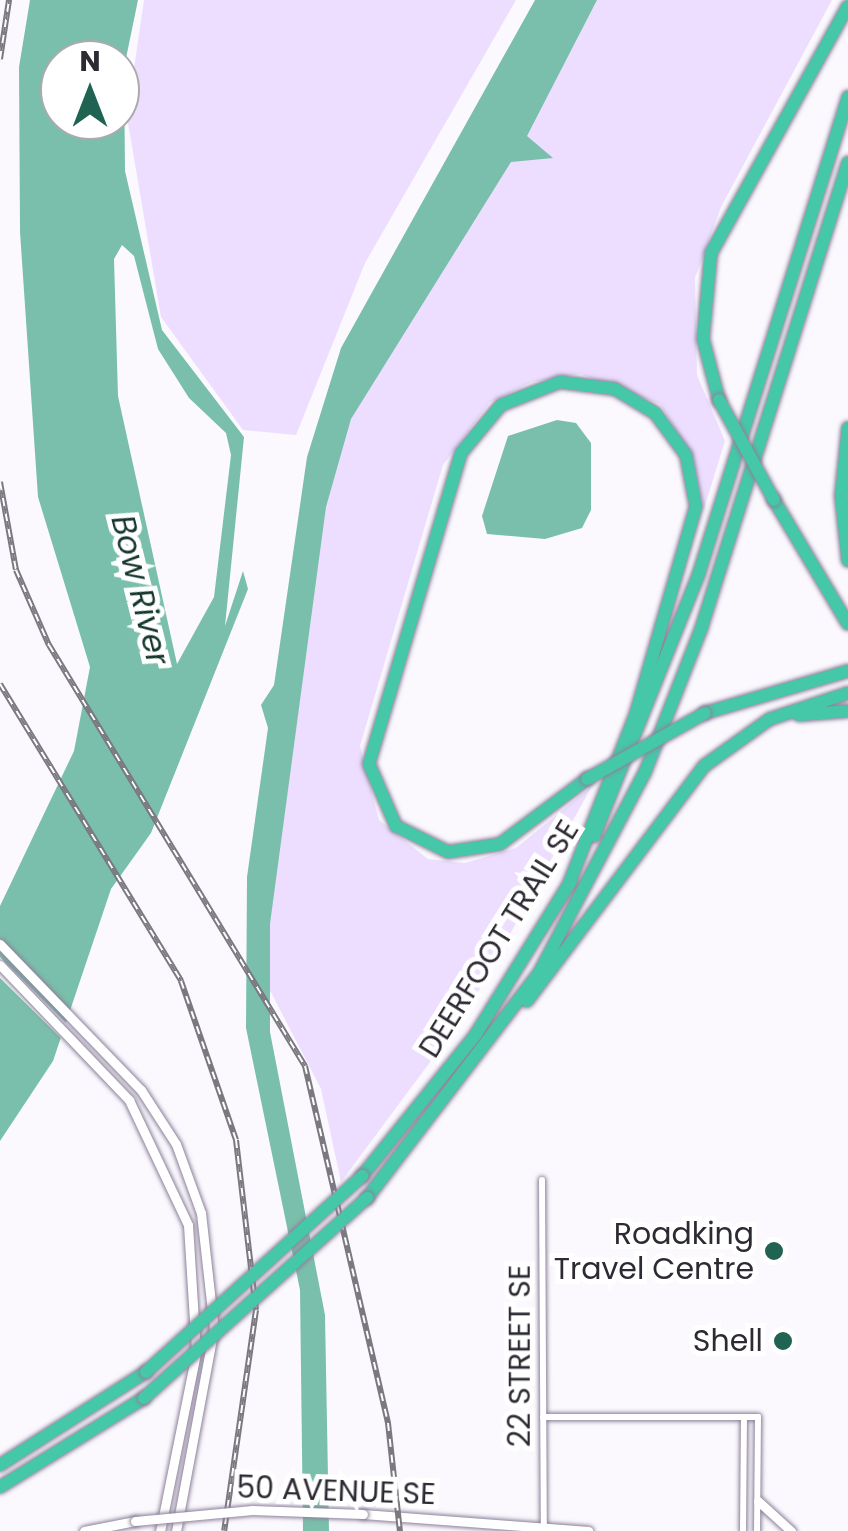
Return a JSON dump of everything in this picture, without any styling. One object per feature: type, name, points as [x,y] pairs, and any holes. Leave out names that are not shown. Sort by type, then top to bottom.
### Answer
[{"type":"highway","points":[[848,6],[711,254],[704,339],[719,400],[848,624]]},
{"type":"highway","name":"DEERFOOT TRAIL SE","points":[[0,1465],[146,1372],[362,1176],[476,1034],[568,886],[627,764],[698,573],[848,97]]},
{"type":"highway","name":"DEERFOOT TRAIL SE","points":[[0,1487],[144,1398],[367,1198],[508,1020],[602,862],[676,694],[848,162]]},
{"type":"highway","points":[[568,886],[636,713],[696,507],[686,455],[656,413],[615,389],[560,382],[501,405],[461,453],[369,764],[396,826],[448,852],[500,844],[587,779],[705,713],[848,671]]},
{"type":"highway","points":[[848,428],[841,496],[848,561]]},
{"type":"highway","points":[[508,1020],[682,788],[754,731],[848,693]]},
{"type":"highway","points":[[754,731],[848,711]]},
{"type":"street","points":[[0,944],[81,1024],[162,1119],[206,1235],[214,1328],[176,1531]]},
{"type":"street","points":[[0,965],[74,1039],[150,1132],[194,1253],[196,1353],[160,1531]]},
{"type":"street","name":"22 STREET SE","points":[[542,1180],[544,1529]]},
{"type":"street","points":[[543,1417],[758,1417],[757,1531]]},
{"type":"street","points":[[743,1531],[744,1417]]},
{"type":"street","points":[[758,1501],[791,1531]]},
{"type":"street","name":"50 AVENUE SE","points":[[84,1531],[135,1521],[277,1509],[588,1531]]},
{"type":"shaded area","points":[[144,0],[516,0],[365,263],[296,435],[243,430],[161,317],[131,140],[140,140],[138,40]]},
{"type":"shaded area","points":[[589,0],[832,0],[721,207],[695,278],[697,375],[725,441],[704,509],[693,458],[660,404],[580,374],[532,382],[490,402],[443,465],[360,746],[379,820],[428,859],[465,863],[516,848],[592,786],[465,1015],[341,1182],[321,1089],[262,975],[268,864],[334,440]]},
{"type":"water","name":"Bow River","points":[[30,0],[138,0],[130,40],[40,40],[40,140],[125,140],[125,171],[162,330],[244,437],[225,626],[243,571],[248,589],[151,833],[111,889],[53,1061],[0,1141],[0,906],[74,751],[90,667],[38,497],[20,232],[19,67]],"holes":[[[122,245],[134,256],[158,349],[189,398],[226,433],[231,455],[214,597],[177,664],[118,396],[114,259]]]},
{"type":"water","points":[[535,0],[597,0],[527,136],[553,158],[511,162],[351,419],[326,507],[270,924],[270,1032],[325,1315],[329,1531],[303,1531],[300,1290],[246,1028],[247,877],[268,728],[261,705],[274,685],[307,457],[341,348]]},
{"type":"water","points":[[557,420],[576,423],[591,443],[591,510],[582,528],[545,539],[487,534],[482,516],[508,436]]},
{"type":"pier","points":[[0,957],[72,1029],[65,1042],[0,978]]},
{"type":"railway","points":[[0,59],[9,0]]},
{"type":"railway","points":[[0,482],[16,570],[49,645],[305,1066],[388,1423],[400,1531]]},
{"type":"railway","points":[[0,684],[181,981],[236,1140],[256,1310],[224,1531]]},
{"type":"place","name":"Roadking Travel Centre","points":[[774,1251]]},
{"type":"place","name":"Shell","points":[[783,1341]]}]
